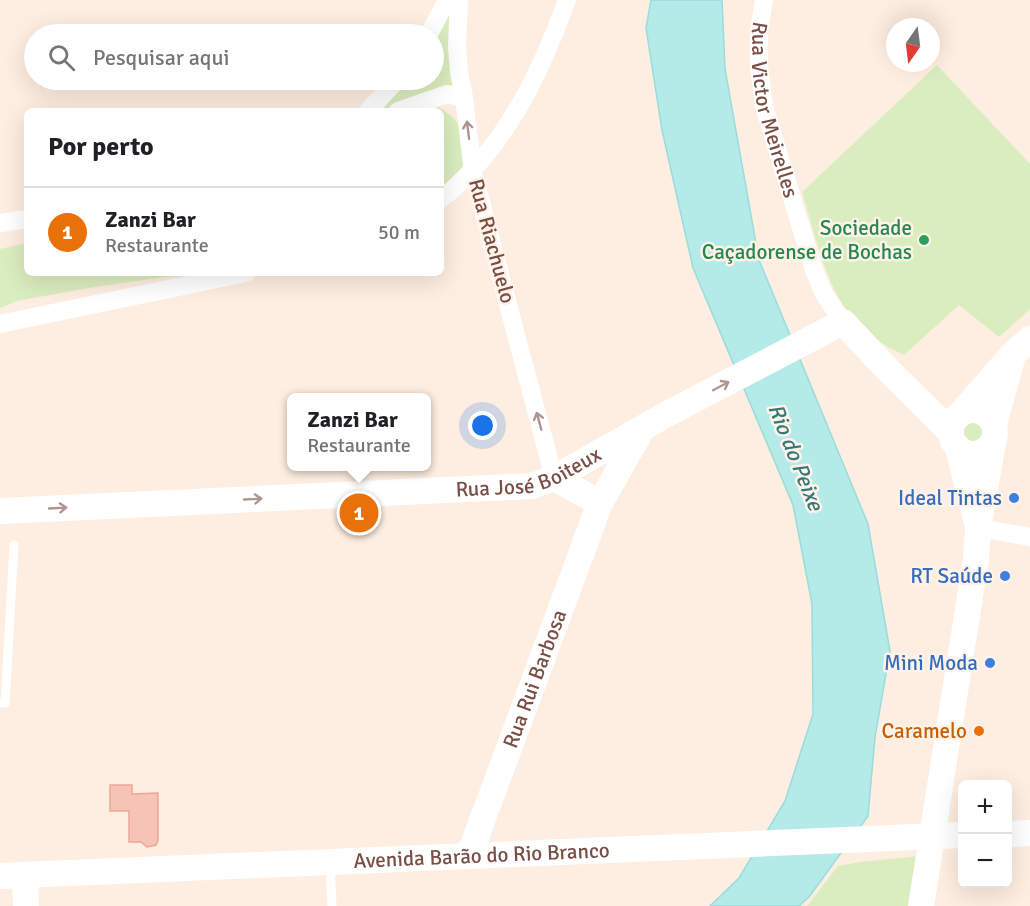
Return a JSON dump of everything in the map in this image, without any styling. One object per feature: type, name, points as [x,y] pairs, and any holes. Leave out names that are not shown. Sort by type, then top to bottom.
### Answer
[{"type":"main road","name":"Rua José Boiteux","points":[[0,511],[532,486],[554,478],[669,413],[843,322]]},
{"type":"main road","name":"Rua Victor Meirelles","points":[[843,322],[888,370],[957,427]]},
{"type":"main road","points":[[957,427],[1021,347]]},
{"type":"main road","points":[[921,906],[994,433],[1021,347]]},
{"type":"main road","points":[[978,528],[957,427],[971,409],[985,412],[994,433]]},
{"type":"main road","points":[[957,427],[970,454],[983,452],[994,433]]},
{"type":"main road","name":"Rua Rui Barbosa","points":[[469,856],[600,503],[643,428]]},
{"type":"main road","points":[[554,478],[600,503]]},
{"type":"main road","points":[[1012,834],[1030,833]]},
{"type":"main road","name":"Avenida Barão do Rio Branco","points":[[12,875],[958,835]]},
{"type":"main road","points":[[12,875],[26,906]]},
{"type":"street","points":[[434,24],[447,0]]},
{"type":"street","name":"Rua Riachuelo","points":[[459,0],[457,47],[459,72],[473,172],[554,478]]},
{"type":"street","points":[[444,196],[473,172],[506,130],[542,61],[567,0]]},
{"type":"street","name":"Rua Victor Meirelles","points":[[764,0],[759,30],[759,67],[764,106],[813,267],[824,294],[843,322]]},
{"type":"street","points":[[371,108],[388,90]]},
{"type":"street","points":[[407,108],[447,94],[464,98]]},
{"type":"street","points":[[0,223],[24,219]]},
{"type":"street","points":[[0,324],[232,276]]},
{"type":"street","points":[[978,528],[1030,537]]},
{"type":"lane","points":[[0,703],[5,703],[14,545]]},
{"type":"lane","points":[[330,862],[332,906]]},
{"type":"green space","points":[[451,8],[455,89],[437,91],[388,108],[381,108],[396,90],[444,90],[444,24],[442,24]]},
{"type":"green space","name":"Sociedade Caçadorense de Bochas","points":[[940,68],[1030,164],[1030,309],[999,337],[959,305],[904,355],[875,339],[846,309],[827,272],[802,192],[930,72],[940,72]]},
{"type":"green space","points":[[444,110],[461,129],[470,160],[444,186]]},
{"type":"green space","points":[[24,244],[24,276],[171,276],[17,301],[0,308],[0,249]]},
{"type":"green space","points":[[971,419],[981,425],[984,434],[980,442],[969,446],[958,429],[963,422]]},
{"type":"green space","points":[[920,856],[909,906],[807,906],[838,866]]},
{"type":"water","name":"Rio do Peixe","points":[[651,0],[722,0],[725,69],[759,260],[868,524],[890,651],[875,737],[868,816],[809,897],[799,906],[710,906],[739,878],[785,801],[813,714],[812,604],[793,505],[693,268],[662,130],[646,28]]},
{"type":"building","points":[[110,785],[132,785],[132,794],[158,793],[158,840],[156,845],[147,847],[141,842],[129,842],[129,811],[110,811]]},
{"type":"place","name":"Sociedade Caçadorense de Bochas","points":[[924,240]]},
{"type":"place","name":"Ideal Tintas","points":[[1014,498]]},
{"type":"place","name":"Zanzi Bar","points":[[359,513]]},
{"type":"place","name":"RT Saúde","points":[[1005,576]]},
{"type":"place","name":"Mini Moda","points":[[990,663]]},
{"type":"place","name":"Caramelo","points":[[979,731]]}]
